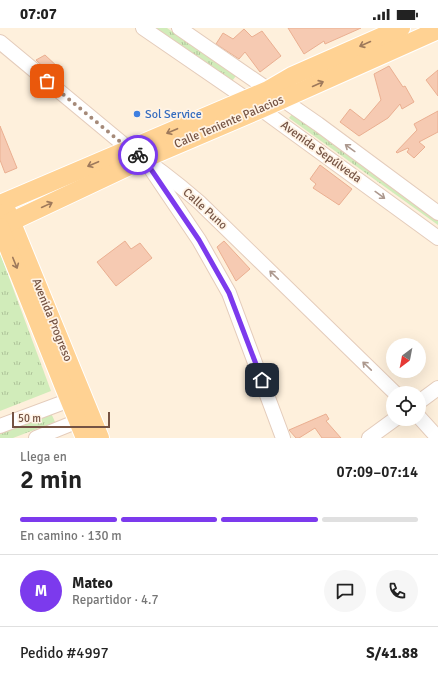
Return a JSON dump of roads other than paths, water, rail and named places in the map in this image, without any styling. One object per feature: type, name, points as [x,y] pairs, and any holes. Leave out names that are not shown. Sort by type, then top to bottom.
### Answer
[{"type":"main road","name":"Calle Teniente Palacios","points":[[4,225],[144,159],[261,109],[292,76],[401,28]]},
{"type":"main road","name":"Calle Teniente Palacios","points":[[2,203],[246,99],[275,94],[438,30]]},
{"type":"main road","name":"Avenida Progreso","points":[[2,203],[4,225],[76,398],[85,419],[100,438]]},
{"type":"main road","name":"Avenida Progreso","points":[[85,419],[85,438]]},
{"type":"street","name":"Avenida Sepúlveda","points":[[143,28],[261,109],[438,238]]},
{"type":"street","name":"Avenida Sepúlveda","points":[[179,28],[318,124],[438,213]]},
{"type":"street","name":"Calle Puno","points":[[0,42],[129,149],[175,182],[199,202],[388,386]]},
{"type":"street","points":[[144,159],[199,240],[229,293],[283,438]]},
{"type":"street","points":[[426,397],[438,388]]},
{"type":"street","points":[[0,426],[76,398]]},
{"type":"street","points":[[36,438],[85,419]]},
{"type":"street","points":[[426,425],[438,438]]},
{"type":"street","points":[[369,438],[386,426]]},
{"type":"place","name":"Sol Service","points":[[137,114]]}]
